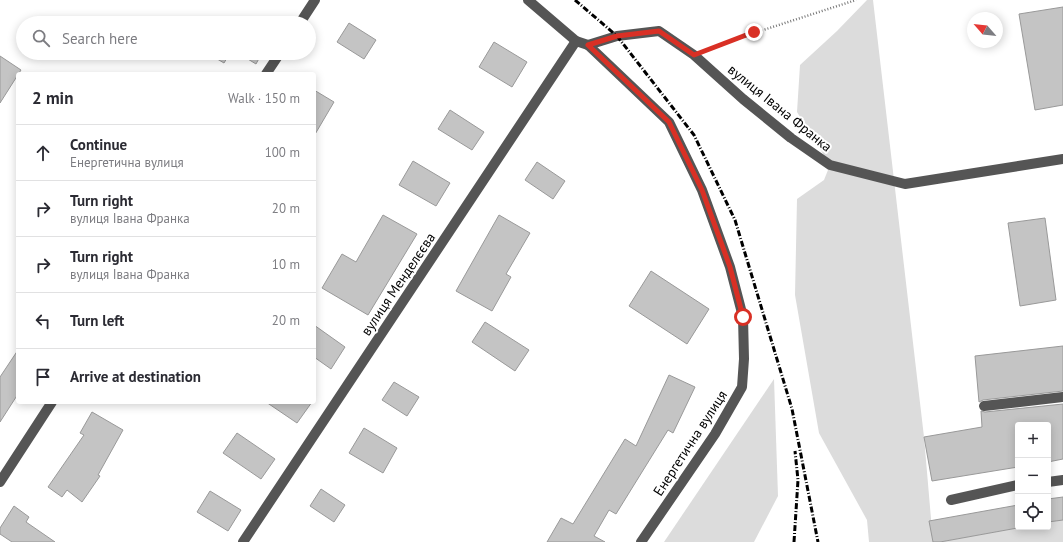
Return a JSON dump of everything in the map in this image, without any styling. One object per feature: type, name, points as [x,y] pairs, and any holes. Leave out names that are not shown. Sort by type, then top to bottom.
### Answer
[{"type":"street","points":[[305,16],[315,0]]},
{"type":"street","name":"Енергетична вулиця","points":[[528,0],[576,41],[588,45],[669,122],[702,190],[730,267],[743,317],[744,359],[742,387],[715,434],[641,542]]},
{"type":"street","name":"вулиця Івана Франка","points":[[588,45],[617,36],[659,31],[694,55],[743,99],[785,133],[830,165],[905,184],[1063,159]]},
{"type":"street","name":"вулиця Менделєєва","points":[[243,542],[576,41]]},
{"type":"street","points":[[267,72],[275,60]]},
{"type":"street","points":[[984,406],[1063,397]]},
{"type":"street","points":[[0,482],[51,404]]},
{"type":"street","points":[[1051,482],[1063,480]]},
{"type":"street","points":[[951,500],[1015,486]]},
{"type":"path","points":[[694,55],[754,32],[856,0]]},
{"type":"shaded area","points":[[867,0],[873,0],[924,437],[933,542],[869,542],[867,520],[819,433],[795,295],[797,199],[824,180],[830,165],[797,112],[800,65],[837,31]]},
{"type":"shaded area","points":[[774,379],[778,496],[754,542],[664,542]]},
{"type":"shaded area","points":[[1063,520],[1063,542],[940,542],[1015,528],[1015,530],[1051,530],[1051,522]]},
{"type":"building","points":[[1063,7],[1063,105],[1035,110],[1019,14]]},
{"type":"building","points":[[349,23],[376,40],[364,59],[337,42]]},
{"type":"building","points":[[494,42],[527,62],[512,87],[479,67]]},
{"type":"building","points":[[0,56],[21,70],[20,72],[16,72],[16,78],[0,103]]},
{"type":"building","points":[[219,60],[226,60],[224,63]]},
{"type":"building","points":[[249,60],[258,60],[256,64]]},
{"type":"building","points":[[316,91],[334,102],[316,133]]},
{"type":"building","points":[[450,110],[484,132],[472,150],[438,129]]},
{"type":"building","points":[[413,161],[450,183],[436,206],[399,185]]},
{"type":"building","points":[[537,162],[565,181],[553,199],[525,180]]},
{"type":"building","points":[[383,215],[417,234],[368,315],[322,288],[342,254],[356,262]]},
{"type":"building","points":[[499,215],[530,233],[506,274],[511,277],[492,311],[456,291]]},
{"type":"building","points":[[1045,218],[1056,300],[1020,306],[1008,223]]},
{"type":"building","points":[[651,271],[709,309],[687,344],[629,306]]},
{"type":"building","points":[[485,322],[529,350],[515,371],[472,342]]},
{"type":"building","points":[[316,326],[345,347],[331,369],[316,358]]},
{"type":"building","points":[[1063,346],[1063,391],[983,400],[979,402],[975,356]]},
{"type":"building","points":[[16,353],[16,397],[0,422],[0,377]]},
{"type":"building","points":[[669,375],[695,387],[673,433],[668,430],[616,514],[609,510],[594,536],[605,542],[547,542],[561,518],[573,524],[625,439],[636,446]]},
{"type":"building","points":[[394,382],[419,397],[407,416],[382,400]]},
{"type":"building","points":[[269,404],[311,404],[297,423]]},
{"type":"building","points":[[1063,404],[1063,459],[1051,461],[1051,422],[1015,422],[1015,467],[932,481],[924,437],[982,427],[981,411],[985,412]]},
{"type":"building","points":[[92,412],[123,430],[98,475],[100,476],[82,502],[67,490],[62,497],[48,487],[84,435],[80,433]]},
{"type":"building","points":[[364,428],[397,448],[383,473],[349,453]]},
{"type":"building","points":[[237,433],[275,459],[261,479],[223,453]]},
{"type":"building","points":[[321,489],[345,505],[334,522],[310,506]]},
{"type":"building","points":[[210,491],[241,510],[228,531],[197,512]]},
{"type":"building","points":[[1063,497],[1063,520],[1051,522],[1051,499]]},
{"type":"building","points":[[14,506],[29,517],[26,522],[55,542],[12,542],[0,534],[0,528]]},
{"type":"building","points":[[1015,506],[1015,528],[940,542],[933,542],[929,521]]},
{"type":"railway","points":[[575,0],[617,36],[694,135],[735,220],[792,409],[818,542]]},
{"type":"railway","points":[[794,542],[798,480],[795,451]]},
{"type":"route","points":[[743,317],[730,267],[702,190],[669,122],[610,68],[588,45],[617,36],[659,31],[694,55],[754,32]]}]
